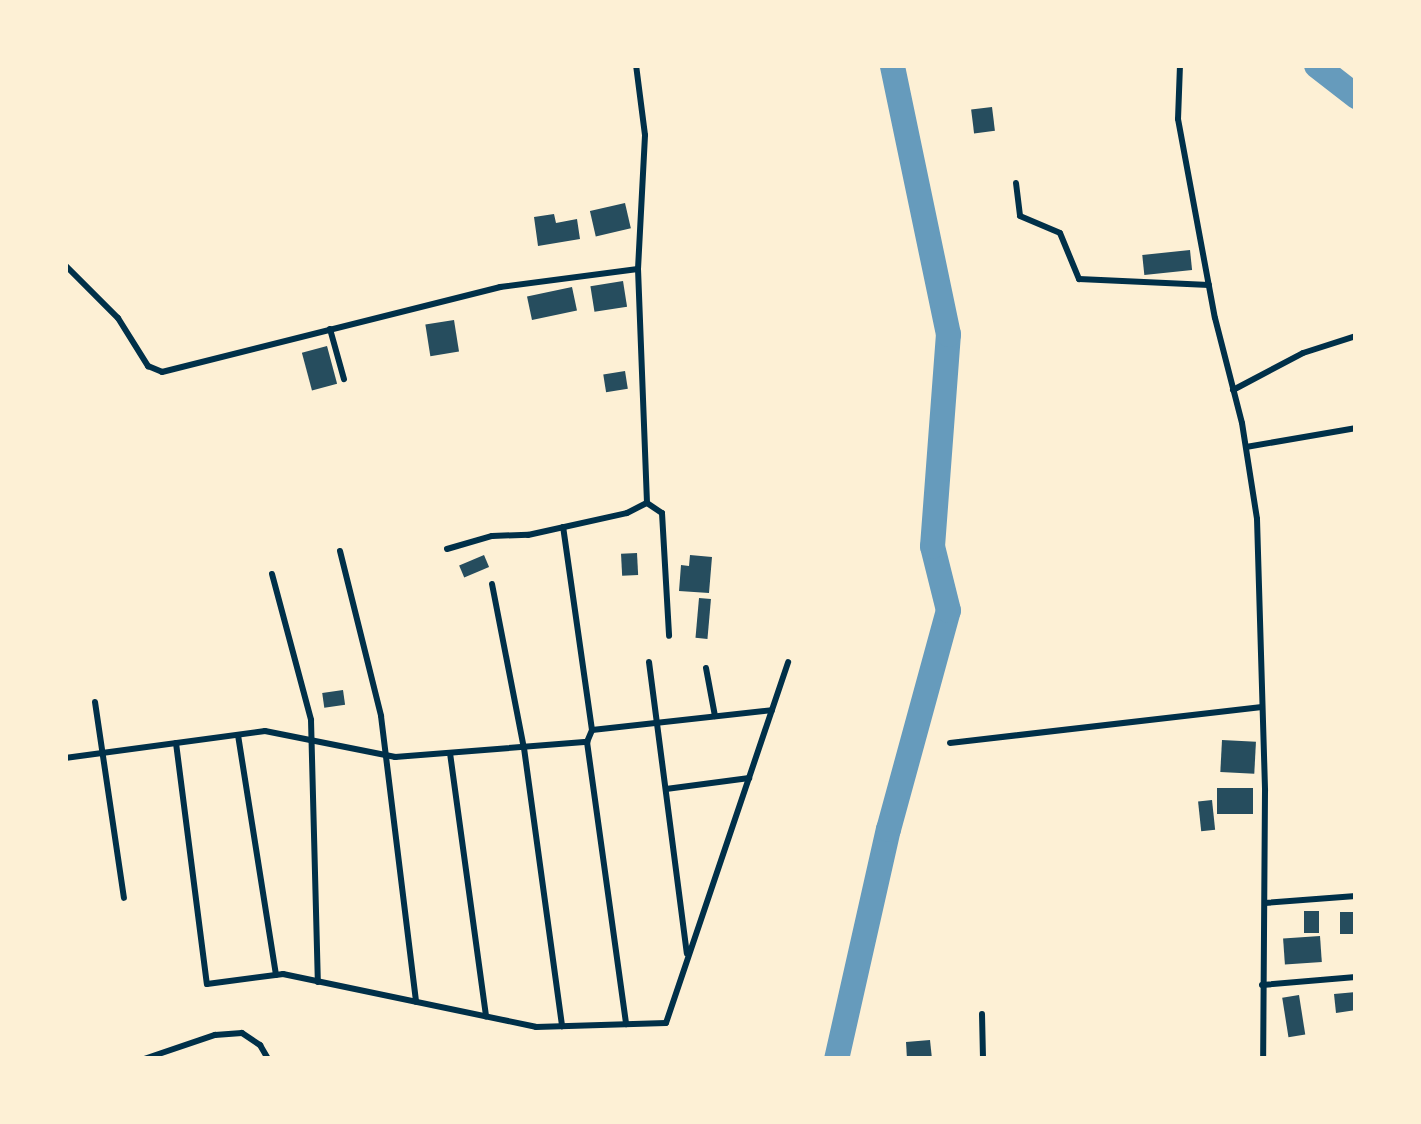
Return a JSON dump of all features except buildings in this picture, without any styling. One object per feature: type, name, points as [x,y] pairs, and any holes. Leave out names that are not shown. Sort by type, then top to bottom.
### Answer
[{"type":"street","points":[[636,65],[646,135],[638,269],[647,503]]},
{"type":"street","points":[[1180,65],[1178,119],[1209,285],[1246,446],[1256,520],[1262,707],[1263,1059]]},
{"type":"street","points":[[1016,183],[1020,216],[1060,232],[1078,279],[1209,285]]},
{"type":"street","points":[[65,265],[118,318],[154,370],[170,370],[500,287],[638,269]]},
{"type":"street","points":[[330,330],[344,379]]},
{"type":"street","points":[[1233,390],[1304,353],[1356,336]]},
{"type":"street","points":[[1246,446],[1356,428]]},
{"type":"street","points":[[447,549],[492,536],[564,527],[627,513],[647,503]]},
{"type":"street","points":[[647,503],[662,514],[669,636]]},
{"type":"street","points":[[564,527],[592,730],[587,742],[626,1024]]},
{"type":"street","points":[[340,551],[380,716],[416,1002]]},
{"type":"street","points":[[272,574],[312,740],[318,982]]},
{"type":"street","points":[[492,584],[524,748],[562,1026]]},
{"type":"street","points":[[650,662],[688,958]]},
{"type":"street","points":[[176,743],[207,984],[276,975],[536,1027],[666,1023],[788,662]]},
{"type":"street","points":[[706,668],[715,716]]},
{"type":"street","points":[[95,702],[124,898]]},
{"type":"street","points":[[950,743],[1262,707]]},
{"type":"street","points":[[592,730],[772,710]]},
{"type":"street","points":[[65,758],[277,731],[384,756],[587,742]]},
{"type":"street","points":[[238,734],[276,975]]},
{"type":"street","points":[[450,753],[486,1017]]},
{"type":"street","points":[[666,789],[749,778]]},
{"type":"street","points":[[1264,904],[1356,896]]},
{"type":"street","points":[[1262,986],[1356,977]]},
{"type":"street","points":[[982,1014],[983,1059]]},
{"type":"street","points":[[144,1059],[215,1034],[242,1033],[260,1044],[268,1059]]},
{"type":"waterway","points":[[836,1059],[888,829],[948,610],[932,546],[948,334],[892,65]]},
{"type":"waterway","points":[[1316,65],[1356,96]]}]
